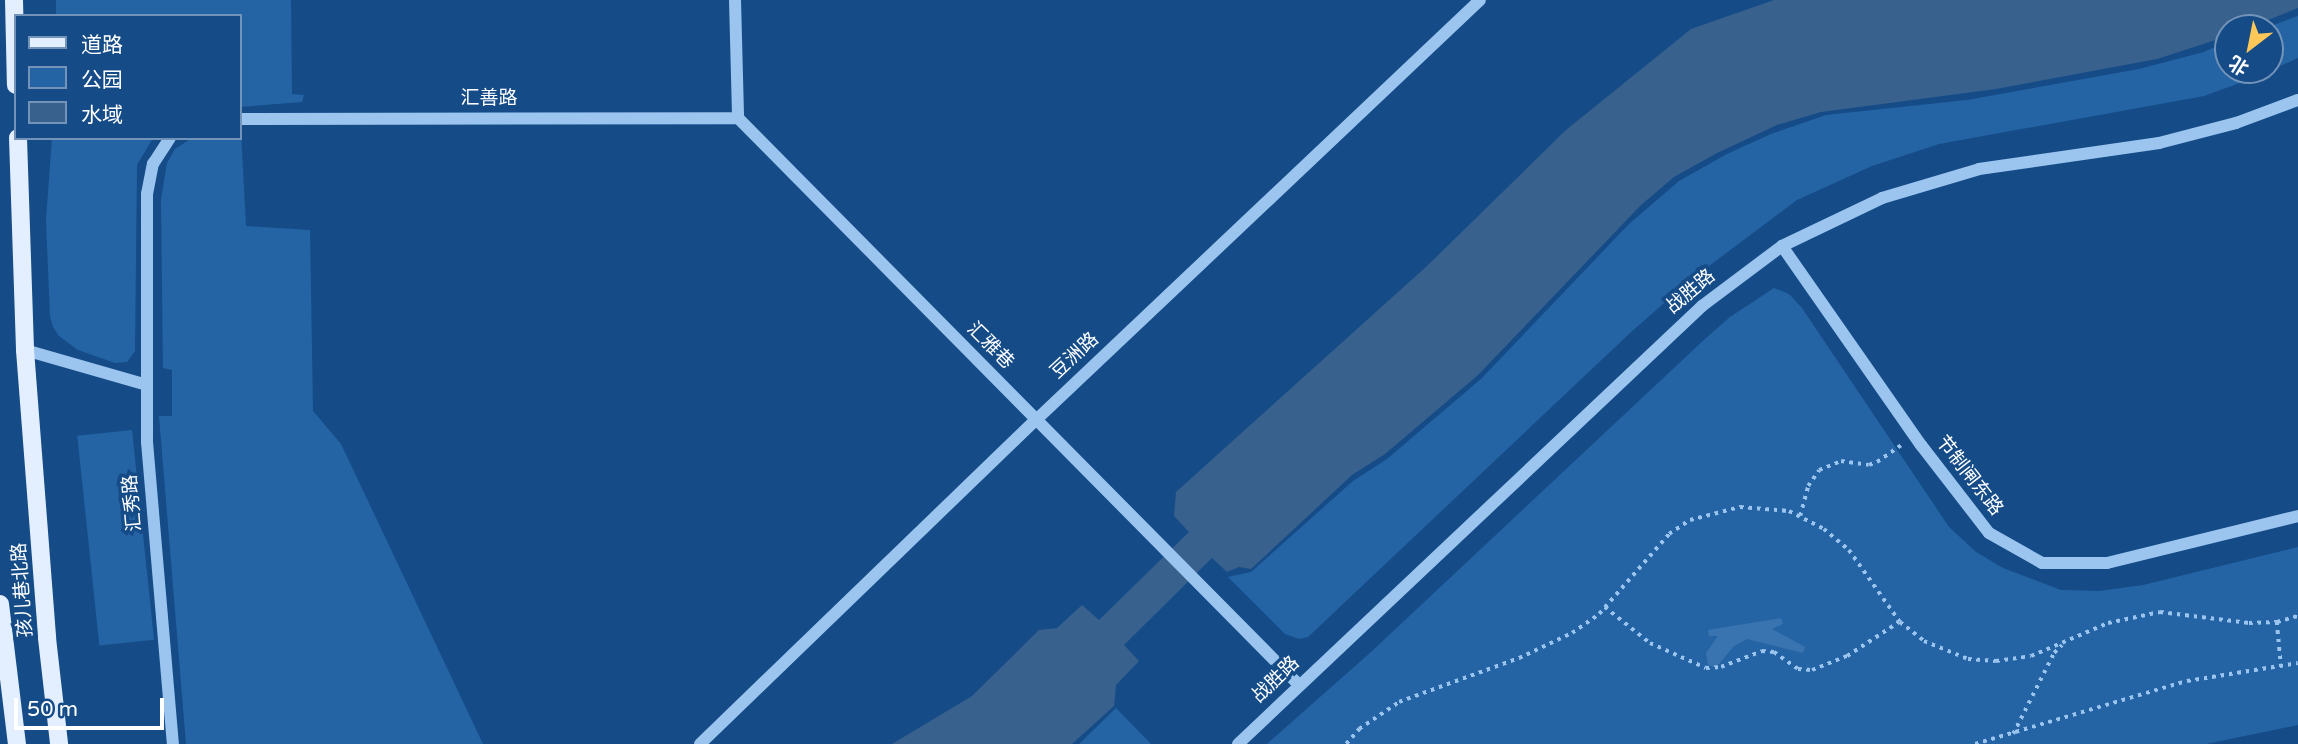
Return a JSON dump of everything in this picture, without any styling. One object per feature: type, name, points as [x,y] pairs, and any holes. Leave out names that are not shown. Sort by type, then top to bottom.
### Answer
[{"type":"main road","name":"孩儿巷北路","points":[[18,140],[25,351],[47,638],[59,744]]},
{"type":"main road","name":"孩儿巷北路","points":[[0,604],[17,744]]},
{"type":"street","points":[[735,0],[738,118]]},
{"type":"street","name":"豆洲路","points":[[700,744],[1036,420],[1480,0]]},
{"type":"street","name":"战胜路","points":[[1238,744],[1702,306],[1782,246],[1882,198],[1979,169],[2160,143],[2236,123],[2298,100]]},
{"type":"street","name":"汇善路","points":[[242,119],[738,118]]},
{"type":"street","name":"汇雅巷","points":[[738,118],[1298,685]]},
{"type":"street","points":[[25,351],[147,384],[147,194],[153,164],[169,140]]},
{"type":"street","name":"节制闸东路","points":[[1782,246],[1921,445],[1989,533],[2042,564],[2107,563],[2298,516]]},
{"type":"street","name":"汇秀路","points":[[147,384],[148,442],[173,744]]},
{"type":"path","points":[[1800,516],[1808,486],[1819,470],[1842,461],[1869,465],[1877,463],[1901,445]]},
{"type":"path","points":[[1346,744],[1359,729],[1388,708],[1551,644],[1588,622],[1605,607],[1654,548],[1690,520],[1740,507],[1769,508],[1800,516],[1824,528],[1849,550],[1874,590],[1900,622],[1924,641],[1968,659],[2013,660],[2031,656],[2108,623],[2160,612],[2227,622],[2277,622],[2298,616]]},
{"type":"path","points":[[1605,607],[1650,643],[1706,668],[1721,667],[1762,651],[1774,652],[1798,669],[1812,670],[1856,651],[1900,622]]},
{"type":"path","points":[[2277,622],[2281,665]]},
{"type":"path","points":[[2013,734],[2054,653],[2067,640]]},
{"type":"path","points":[[1975,744],[2187,681],[2298,663]]},
{"type":"green space","points":[[56,0],[291,0],[292,94],[304,95],[302,102],[242,107],[242,14],[56,14]]},
{"type":"green space","points":[[2298,16],[2298,58],[2284,64],[2284,21]]},
{"type":"green space","points":[[2214,47],[2214,84],[2237,84],[2204,96],[1939,144],[1872,166],[1797,200],[1689,281],[1629,334],[1308,637],[1299,639],[1285,634],[1228,577],[1251,572],[1353,481],[1387,459],[1482,378],[1629,224],[1679,181],[1727,154],[1771,134],[1826,115],[1967,100],[2139,69]]},
{"type":"green space","points":[[52,140],[152,140],[137,165],[135,351],[127,362],[115,363],[78,350],[59,336],[53,327],[50,316],[46,220]]},
{"type":"green space","points":[[189,140],[241,140],[246,226],[310,230],[313,411],[341,444],[483,744],[186,744],[159,416],[172,416],[172,370],[163,368],[161,200],[167,163],[175,149]]},
{"type":"green space","points":[[1774,288],[1789,294],[1802,308],[1949,527],[1976,552],[2003,568],[2061,590],[2099,591],[2143,585],[2298,547],[2298,725],[2206,744],[1267,744],[1371,652],[1706,338],[1730,317]]},
{"type":"green space","points":[[132,430],[154,640],[99,646],[77,436]]},
{"type":"green space","points":[[1116,708],[1151,744],[1079,744]]},
{"type":"water","points":[[1774,0],[2298,0],[2298,8],[2283,14],[2214,14],[2214,41],[2157,59],[1996,89],[1821,112],[1777,125],[1717,153],[1674,177],[1641,205],[1478,375],[1385,454],[1352,475],[1251,569],[1239,567],[1227,572],[1212,558],[1124,645],[1139,661],[1116,685],[1114,706],[1072,744],[892,744],[972,696],[1039,630],[1057,628],[1082,605],[1099,620],[1189,532],[1174,516],[1176,492],[1427,266],[1566,130],[1691,29]]},
{"type":"building","points":[[1781,618],[1783,624],[1772,629],[1805,647],[1803,653],[1747,639],[1734,646],[1719,664],[1713,667],[1708,664],[1706,653],[1718,636],[1709,636],[1708,630]]}]
